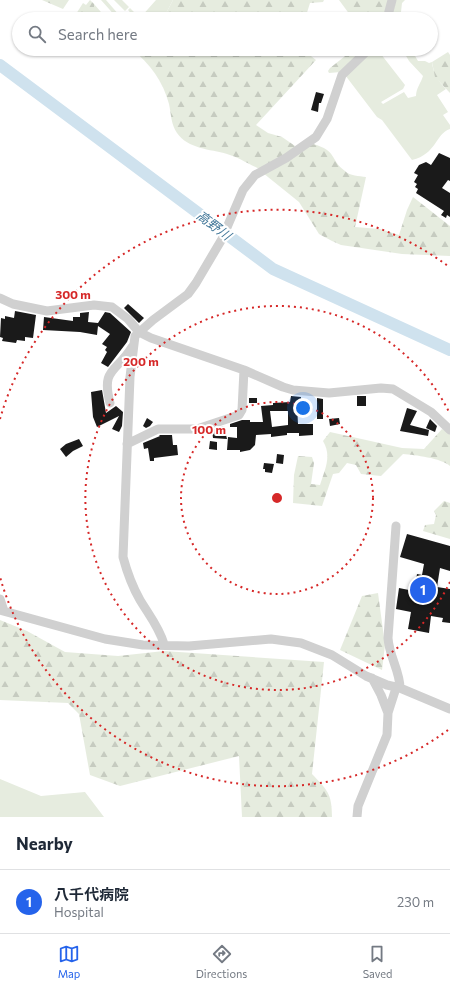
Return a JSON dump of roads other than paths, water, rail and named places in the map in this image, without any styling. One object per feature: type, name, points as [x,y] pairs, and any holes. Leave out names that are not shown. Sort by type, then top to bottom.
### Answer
[{"type":"street","points":[[389,12],[392,0]]},
{"type":"street","points":[[164,644],[157,625],[140,600],[128,578],[123,556],[127,444],[133,346],[135,336],[188,294],[222,239],[243,190],[255,175],[286,158],[316,137],[327,119],[342,75],[362,56]]},
{"type":"street","points":[[0,298],[13,304],[47,311],[94,305],[108,306],[118,310],[139,332],[244,370],[283,387],[310,392],[329,393],[381,388],[393,389],[431,412],[450,430]]},
{"type":"street","points":[[110,403],[107,387],[109,375],[112,370],[124,360],[133,346]]},
{"type":"street","points":[[127,444],[158,429],[197,429],[238,415],[242,410],[244,370]]},
{"type":"street","points":[[357,817],[358,806],[387,735],[388,713],[400,679],[389,650],[388,638],[396,526]]},
{"type":"street","points":[[0,599],[2,611],[105,639],[143,645],[164,644],[190,646],[271,639],[301,643],[332,655],[387,686],[398,688],[450,709]]},
{"type":"street","points":[[372,678],[388,713]]},
{"type":"waterway","name":"高野川","points":[[0,65],[273,269],[450,350]]},
{"type":"place","name":"八千代病院","points":[[423,590]]}]
